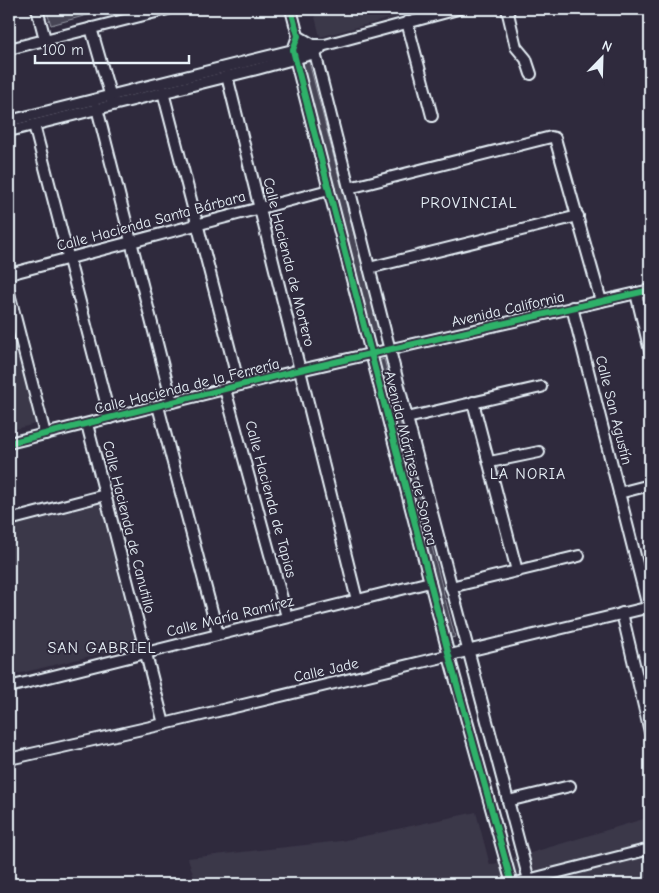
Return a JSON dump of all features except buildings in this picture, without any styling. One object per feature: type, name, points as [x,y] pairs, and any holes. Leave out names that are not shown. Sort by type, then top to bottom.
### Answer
[{"type":"street","points":[[37,9],[45,39]]},
{"type":"street","points":[[9,49],[91,28],[137,12],[168,9]]},
{"type":"street","points":[[291,9],[298,36],[294,54]]},
{"type":"street","points":[[9,121],[111,100],[314,49],[458,9]]},
{"type":"street","points":[[507,9],[516,47],[526,59],[532,74]]},
{"type":"street","points":[[406,22],[432,116]]},
{"type":"street","points":[[91,28],[111,100]]},
{"type":"street","points":[[298,36],[314,49]]},
{"type":"street","name":"Avenida Mártires de Sonora","points":[[314,49],[407,418],[529,882]]},
{"type":"street","points":[[9,131],[97,108],[111,100],[163,92],[228,76],[294,54]]},
{"type":"street","name":"Avenida Mártires de Sonora","points":[[294,54],[449,656],[512,884]]},
{"type":"street","name":"Calle Hacienda de Mortero","points":[[228,76],[357,600]]},
{"type":"street","points":[[163,92],[240,385]]},
{"type":"street","points":[[97,108],[172,402]]},
{"type":"street","name":"Calle Hacienda de Canutillo","points":[[34,125],[110,418]]},
{"type":"street","points":[[349,188],[551,138],[557,139],[601,300]]},
{"type":"street","name":"Calle Hacienda Santa Bárbara","points":[[9,274],[329,190]]},
{"type":"street","points":[[369,268],[578,216]]},
{"type":"street","name":"Avenida California","points":[[371,353],[650,290]]},
{"type":"street","points":[[9,293],[45,434]]},
{"type":"street","points":[[636,293],[650,351]]},
{"type":"street","name":"Calle San Agustín","points":[[572,307],[649,607]]},
{"type":"street","name":"Calle Hacienda de la Ferrería","points":[[9,444],[371,353]]},
{"type":"street","points":[[407,418],[541,386]]},
{"type":"street","name":"Calle Hacienda de Tapias","points":[[225,389],[287,618]]},
{"type":"street","points":[[473,402],[517,571]]},
{"type":"street","points":[[158,406],[218,634]]},
{"type":"street","name":"Calle Hacienda de Canutillo","points":[[87,424],[164,724]]},
{"type":"street","points":[[490,462],[539,452]]},
{"type":"street","points":[[620,493],[650,485]]},
{"type":"street","points":[[9,520],[106,495]]},
{"type":"street","points":[[451,587],[579,556]]},
{"type":"street","name":"Calle María Ramírez","points":[[9,688],[430,582]]},
{"type":"street","name":"Calle Jade","points":[[9,759],[164,724],[649,607]]},
{"type":"street","points":[[622,614],[650,732]]},
{"type":"street","points":[[508,802],[570,786]]},
{"type":"street","points":[[512,884],[529,882],[650,849]]},
{"type":"shaded area","points":[[46,9],[109,9],[51,25]]},
{"type":"shaded area","points":[[313,9],[425,9],[320,37]]},
{"type":"shaded area","points":[[308,58],[379,330],[369,332],[299,60]]},
{"type":"shaded area","points":[[9,319],[35,424],[9,431]]},
{"type":"shaded area","points":[[384,359],[455,637],[448,639],[375,362]]},
{"type":"shaded area","points":[[100,504],[136,645],[9,676],[9,527]]},
{"type":"shaded area","points":[[476,812],[490,865],[650,817],[650,884],[196,884],[188,858],[341,841]]},
{"type":"cycle path","points":[[291,9],[298,36],[293,50],[295,58],[449,656],[512,884]]},
{"type":"cycle path","points":[[9,443],[300,370],[650,290]]},
{"type":"district","name":"PROVINCIAL","points":[[469,203]]},
{"type":"district","name":"LA NORIA","points":[[528,474]]},
{"type":"district","name":"SAN GABRIEL","points":[[102,648]]}]
